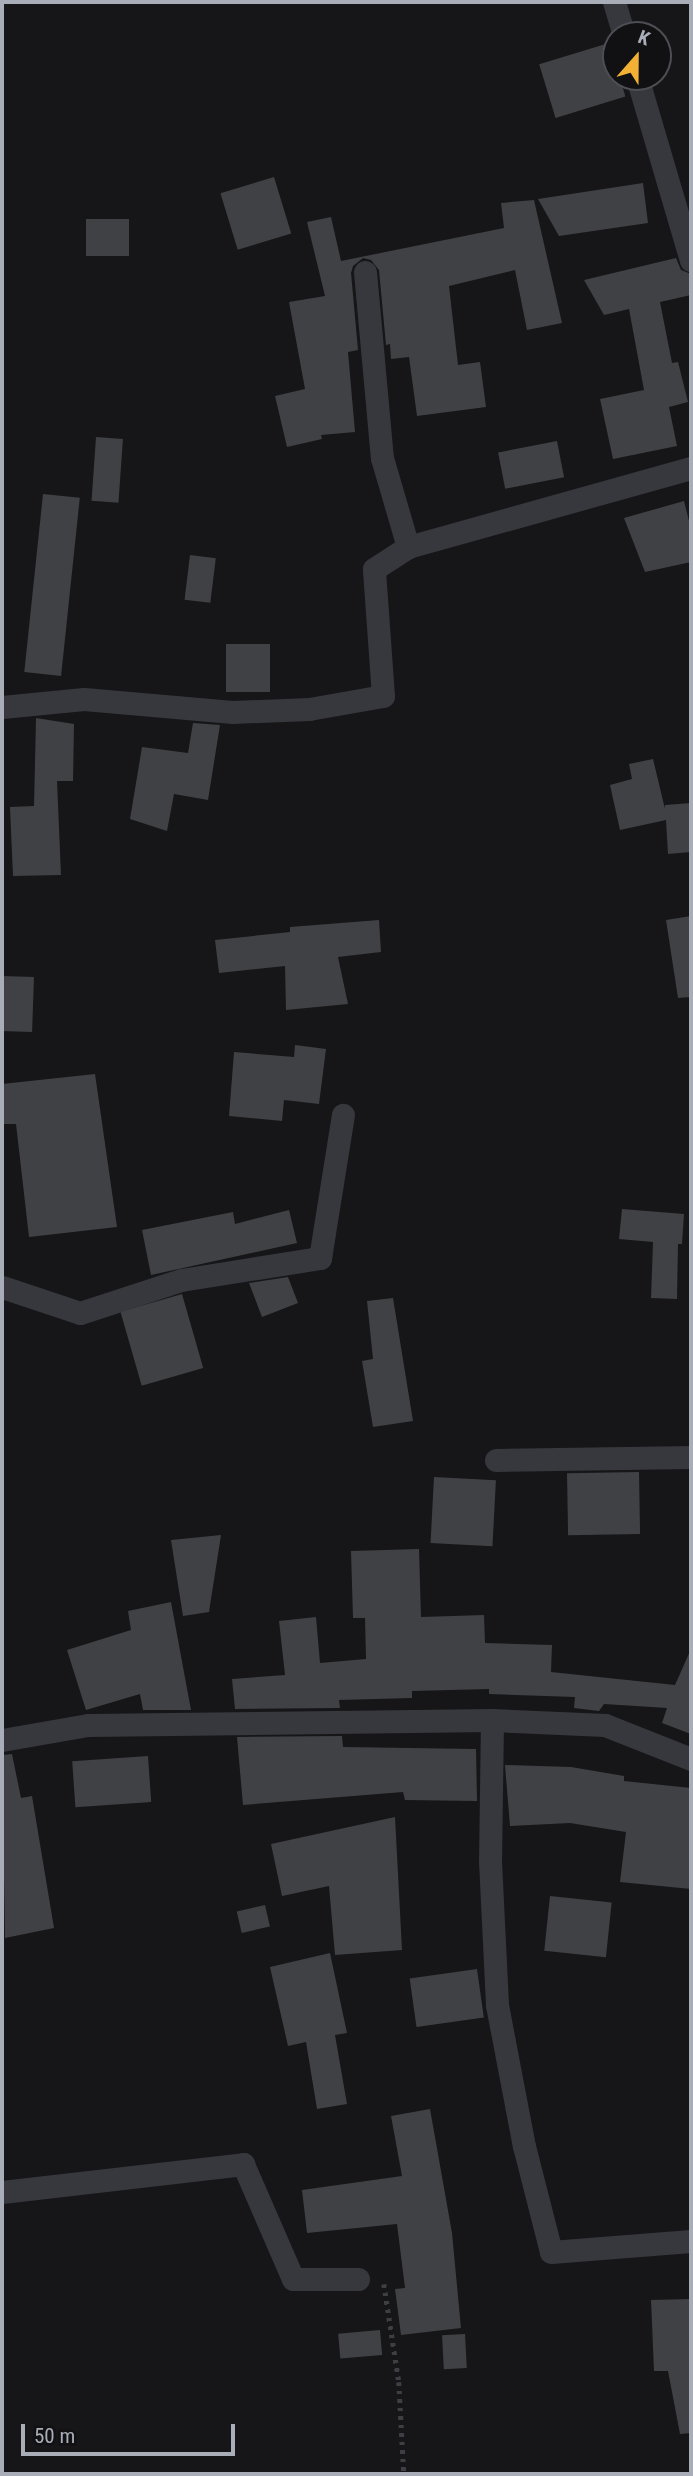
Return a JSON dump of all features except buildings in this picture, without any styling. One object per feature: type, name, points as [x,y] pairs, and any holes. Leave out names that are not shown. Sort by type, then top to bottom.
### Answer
[{"type":"street","points":[[614,2],[620,21]]},
{"type":"street","points":[[641,91],[691,260]]},
{"type":"street","points":[[365,272],[383,457],[408,547]]},
{"type":"street","points":[[2,707],[84,699],[245,711],[309,709],[383,696],[374,569],[408,547],[691,468]]},
{"type":"street","points":[[2,1287],[80,1313],[181,1280],[320,1258],[342,1115]]},
{"type":"street","points":[[496,1460],[691,1457]]},
{"type":"street","points":[[2,1740],[88,1725],[492,1720],[605,1725],[691,1759]]},
{"type":"street","points":[[492,1720],[490,1861],[497,2005],[524,2146],[551,2252],[691,2241]]},
{"type":"street","points":[[2,2192],[243,2164],[293,2279],[358,2279]]},
{"type":"path","points":[[358,2279],[382,2276],[400,2382],[404,2474]]}]
